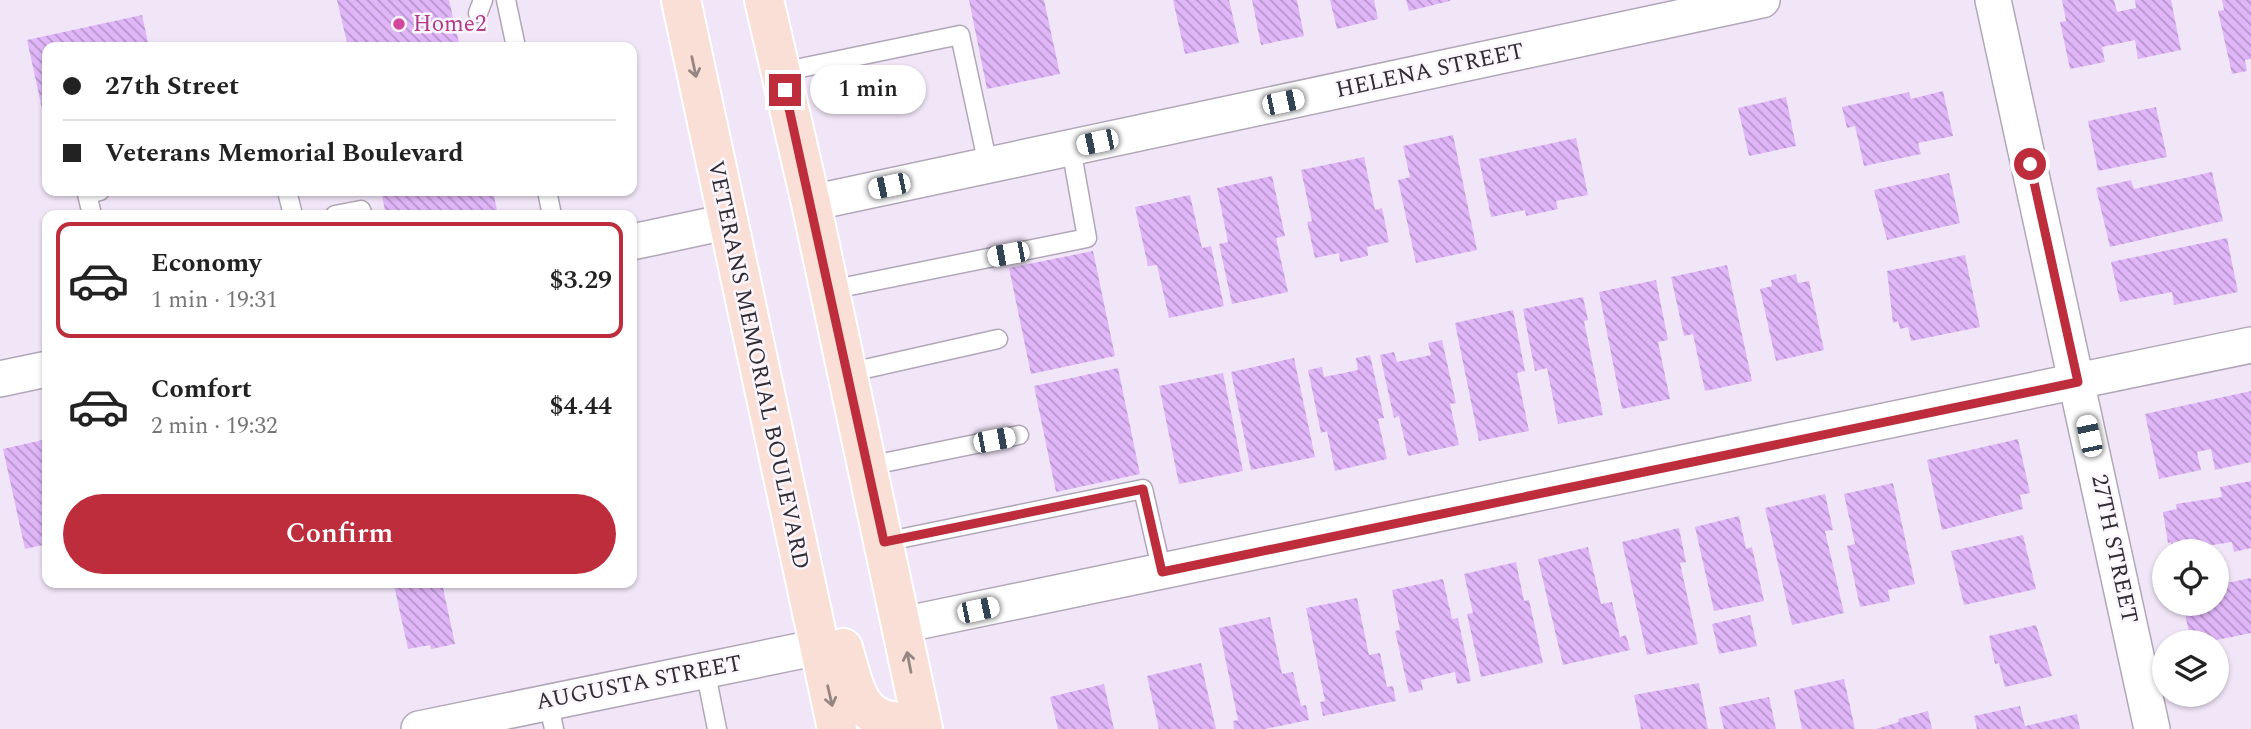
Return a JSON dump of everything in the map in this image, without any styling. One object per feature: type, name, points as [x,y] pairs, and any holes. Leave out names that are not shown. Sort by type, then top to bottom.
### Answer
[{"type":"main road","name":"VETERANS MEMORIAL BOULEVARD","points":[[681,0],[726,222],[837,729]]},
{"type":"main road","points":[[758,7],[780,72],[811,203],[922,725],[883,720],[869,713],[859,701],[810,527],[770,423]]},
{"type":"street","name":"HELENA STREET","points":[[811,203],[1762,0]]},
{"type":"street","name":"27TH STREET","points":[[1993,0],[2152,729]]},
{"type":"street","points":[[637,241],[726,222]]},
{"type":"street","points":[[902,625],[2251,345]]},
{"type":"street","points":[[0,379],[42,370]]},
{"type":"street","name":"AUGUSTA STREET","points":[[419,729],[551,715],[705,669],[819,647]]},
{"type":"lane","points":[[506,0],[515,42]]},
{"type":"lane","points":[[780,72],[960,35],[988,165]]},
{"type":"lane","points":[[830,290],[1087,238],[1071,148]]},
{"type":"lane","points":[[847,373],[999,339]]},
{"type":"lane","points":[[868,466],[1019,435]]},
{"type":"lane","points":[[884,542],[1143,489],[1162,572]]},
{"type":"lane","points":[[705,669],[717,729]]},
{"type":"building","name":"Home2","points":[[337,0],[449,0],[459,42],[347,42]]},
{"type":"building","points":[[969,0],[1044,0],[1060,74],[987,89]]},
{"type":"building","points":[[1173,0],[1229,0],[1239,43],[1185,54]]},
{"type":"building","points":[[1252,0],[1297,0],[1304,36],[1261,45]]},
{"type":"building","points":[[1330,0],[1374,0],[1378,19],[1337,29]]},
{"type":"building","points":[[1406,0],[1450,0],[1450,1],[1409,11]]},
{"type":"building","points":[[2062,0],[2114,0],[2117,12],[2136,8],[2135,0],[2171,0],[2181,50],[2138,59],[2135,40],[2102,47],[2105,62],[2070,69],[2060,22],[2066,21]]},
{"type":"building","points":[[2222,0],[2251,0],[2251,59],[2245,60],[2247,71],[2232,74],[2218,11],[2224,10]]},
{"type":"building","points":[[142,15],[148,42],[42,42],[42,109],[27,40]]},
{"type":"building","points":[[1943,91],[1953,136],[1918,143],[1921,154],[1864,166],[1855,126],[1847,128],[1842,107],[1909,92],[1911,99]]},
{"type":"building","points":[[1786,97],[1796,146],[1749,156],[1738,108]]},
{"type":"building","points":[[2156,107],[2167,157],[2098,171],[2088,121]]},
{"type":"building","points":[[1453,135],[1477,250],[1416,263],[1398,180],[1410,177],[1403,146]]},
{"type":"building","points":[[1576,138],[1588,195],[1556,201],[1558,209],[1526,216],[1525,210],[1491,217],[1479,159]]},
{"type":"building","points":[[1364,157],[1375,210],[1382,208],[1389,242],[1367,247],[1368,256],[1340,262],[1339,253],[1315,258],[1307,222],[1312,221],[1301,170]]},
{"type":"building","points":[[2212,172],[2223,221],[2110,247],[2096,188],[2131,180],[2134,189]]},
{"type":"building","points":[[1949,173],[1960,223],[1887,240],[1874,190]]},
{"type":"building","points":[[1272,176],[1285,236],[1276,238],[1288,292],[1232,304],[1219,244],[1228,242],[1217,188]]},
{"type":"building","points":[[1190,195],[1202,248],[1211,246],[1224,306],[1169,318],[1157,265],[1148,266],[1135,207]]},
{"type":"building","points":[[382,196],[494,196],[497,210],[385,210]]},
{"type":"building","points":[[2227,238],[2238,292],[2174,305],[2172,292],[2120,302],[2111,262]]},
{"type":"building","points":[[1093,251],[1115,356],[1031,374],[1009,268]]},
{"type":"building","points":[[1965,255],[1980,327],[1911,341],[1908,327],[1900,329],[1898,321],[1893,323],[1887,271]]},
{"type":"building","points":[[1727,265],[1752,381],[1705,391],[1693,334],[1684,336],[1671,277]]},
{"type":"building","points":[[1796,274],[1798,283],[1809,281],[1824,350],[1776,361],[1760,289],[1772,286],[1771,280]]},
{"type":"building","points":[[1656,280],[1668,340],[1658,342],[1670,399],[1622,409],[1599,292]]},
{"type":"building","points":[[1583,297],[1588,320],[1584,321],[1603,415],[1558,424],[1547,368],[1535,371],[1523,309]]},
{"type":"building","points":[[1513,310],[1525,371],[1517,373],[1529,431],[1479,441],[1455,323]]},
{"type":"building","points":[[1442,340],[1456,403],[1450,404],[1459,445],[1408,456],[1399,416],[1394,418],[1380,355],[1394,352],[1397,362],[1431,355],[1428,343]]},
{"type":"building","points":[[1370,355],[1384,418],[1378,419],[1387,459],[1335,471],[1327,431],[1321,433],[1308,370],[1322,367],[1324,377],[1358,370],[1356,358]]},
{"type":"building","points":[[1294,358],[1315,457],[1251,470],[1231,372]]},
{"type":"building","points":[[1118,368],[1140,474],[1056,492],[1034,386]]},
{"type":"building","points":[[1223,373],[1243,471],[1179,484],[1159,386]]},
{"type":"building","points":[[2251,391],[2251,462],[2215,470],[2211,449],[2197,452],[2201,470],[2159,479],[2145,414]]},
{"type":"building","points":[[2018,439],[2030,493],[2020,495],[2023,509],[1942,530],[1927,460]]},
{"type":"building","points":[[42,440],[42,545],[25,549],[3,449]]},
{"type":"building","points":[[2251,481],[2251,548],[2234,552],[2229,539],[2167,539],[2163,512],[2177,509],[2176,504],[2222,497],[2220,487]]},
{"type":"building","points":[[1893,483],[1915,584],[1888,590],[1890,601],[1860,607],[1847,546],[1855,544],[1844,494]]},
{"type":"building","points":[[1825,494],[1833,530],[1825,531],[1844,613],[1792,625],[1765,508]]},
{"type":"building","points":[[1739,516],[1746,549],[1752,547],[1764,601],[1714,611],[1695,527]]},
{"type":"building","points":[[1679,528],[1686,562],[1680,563],[1698,644],[1647,655],[1622,542]]},
{"type":"building","points":[[2023,535],[2036,589],[1964,605],[1951,551]]},
{"type":"building","points":[[1588,547],[1601,604],[1612,602],[1620,637],[1626,635],[1630,650],[1563,665],[1538,559]]},
{"type":"building","points":[[1516,562],[1524,601],[1529,600],[1543,663],[1481,677],[1467,614],[1473,613],[1464,574]]},
{"type":"building","points":[[2251,578],[2251,633],[2229,638],[2229,630],[2188,630],[2186,616],[2229,616],[2229,583]]},
{"type":"building","points":[[1443,579],[1452,619],[1458,618],[1471,681],[1457,684],[1455,672],[1421,680],[1423,690],[1409,693],[1395,631],[1400,630],[1392,590]]},
{"type":"building","points":[[395,588],[443,588],[455,644],[431,649],[430,645],[408,649]]},
{"type":"building","points":[[1357,598],[1369,655],[1380,653],[1387,687],[1393,686],[1396,701],[1323,716],[1320,702],[1325,701],[1306,608]]},
{"type":"building","points":[[1750,615],[1757,646],[1719,654],[1712,624]]},
{"type":"building","points":[[1270,617],[1282,674],[1293,672],[1301,706],[1306,705],[1309,720],[1265,729],[1234,729],[1233,721],[1238,720],[1219,628]]},
{"type":"building","points":[[2036,625],[2052,676],[2005,687],[1999,663],[1995,664],[1989,636]]},
{"type":"building","points":[[1201,663],[1216,729],[1159,729],[1147,676]]},
{"type":"building","points":[[1844,679],[1855,729],[1802,729],[1794,690]]},
{"type":"building","points":[[1699,683],[1708,729],[1641,729],[1634,695]]},
{"type":"building","points":[[1104,684],[1114,729],[1058,729],[1050,697]]},
{"type":"building","points":[[1769,697],[1776,729],[1724,729],[1719,707]]},
{"type":"building","points":[[2020,706],[2025,726],[2077,714],[2080,729],[1977,729],[1974,716]]},
{"type":"building","points":[[1928,711],[1932,729],[1876,729],[1899,722],[1898,719]]},
{"type":"place","name":"Home2","points":[[399,24]]},
{"type":"route","points":[[785,90],[884,542],[1143,489],[1162,572],[2078,382],[2030,164]]}]
